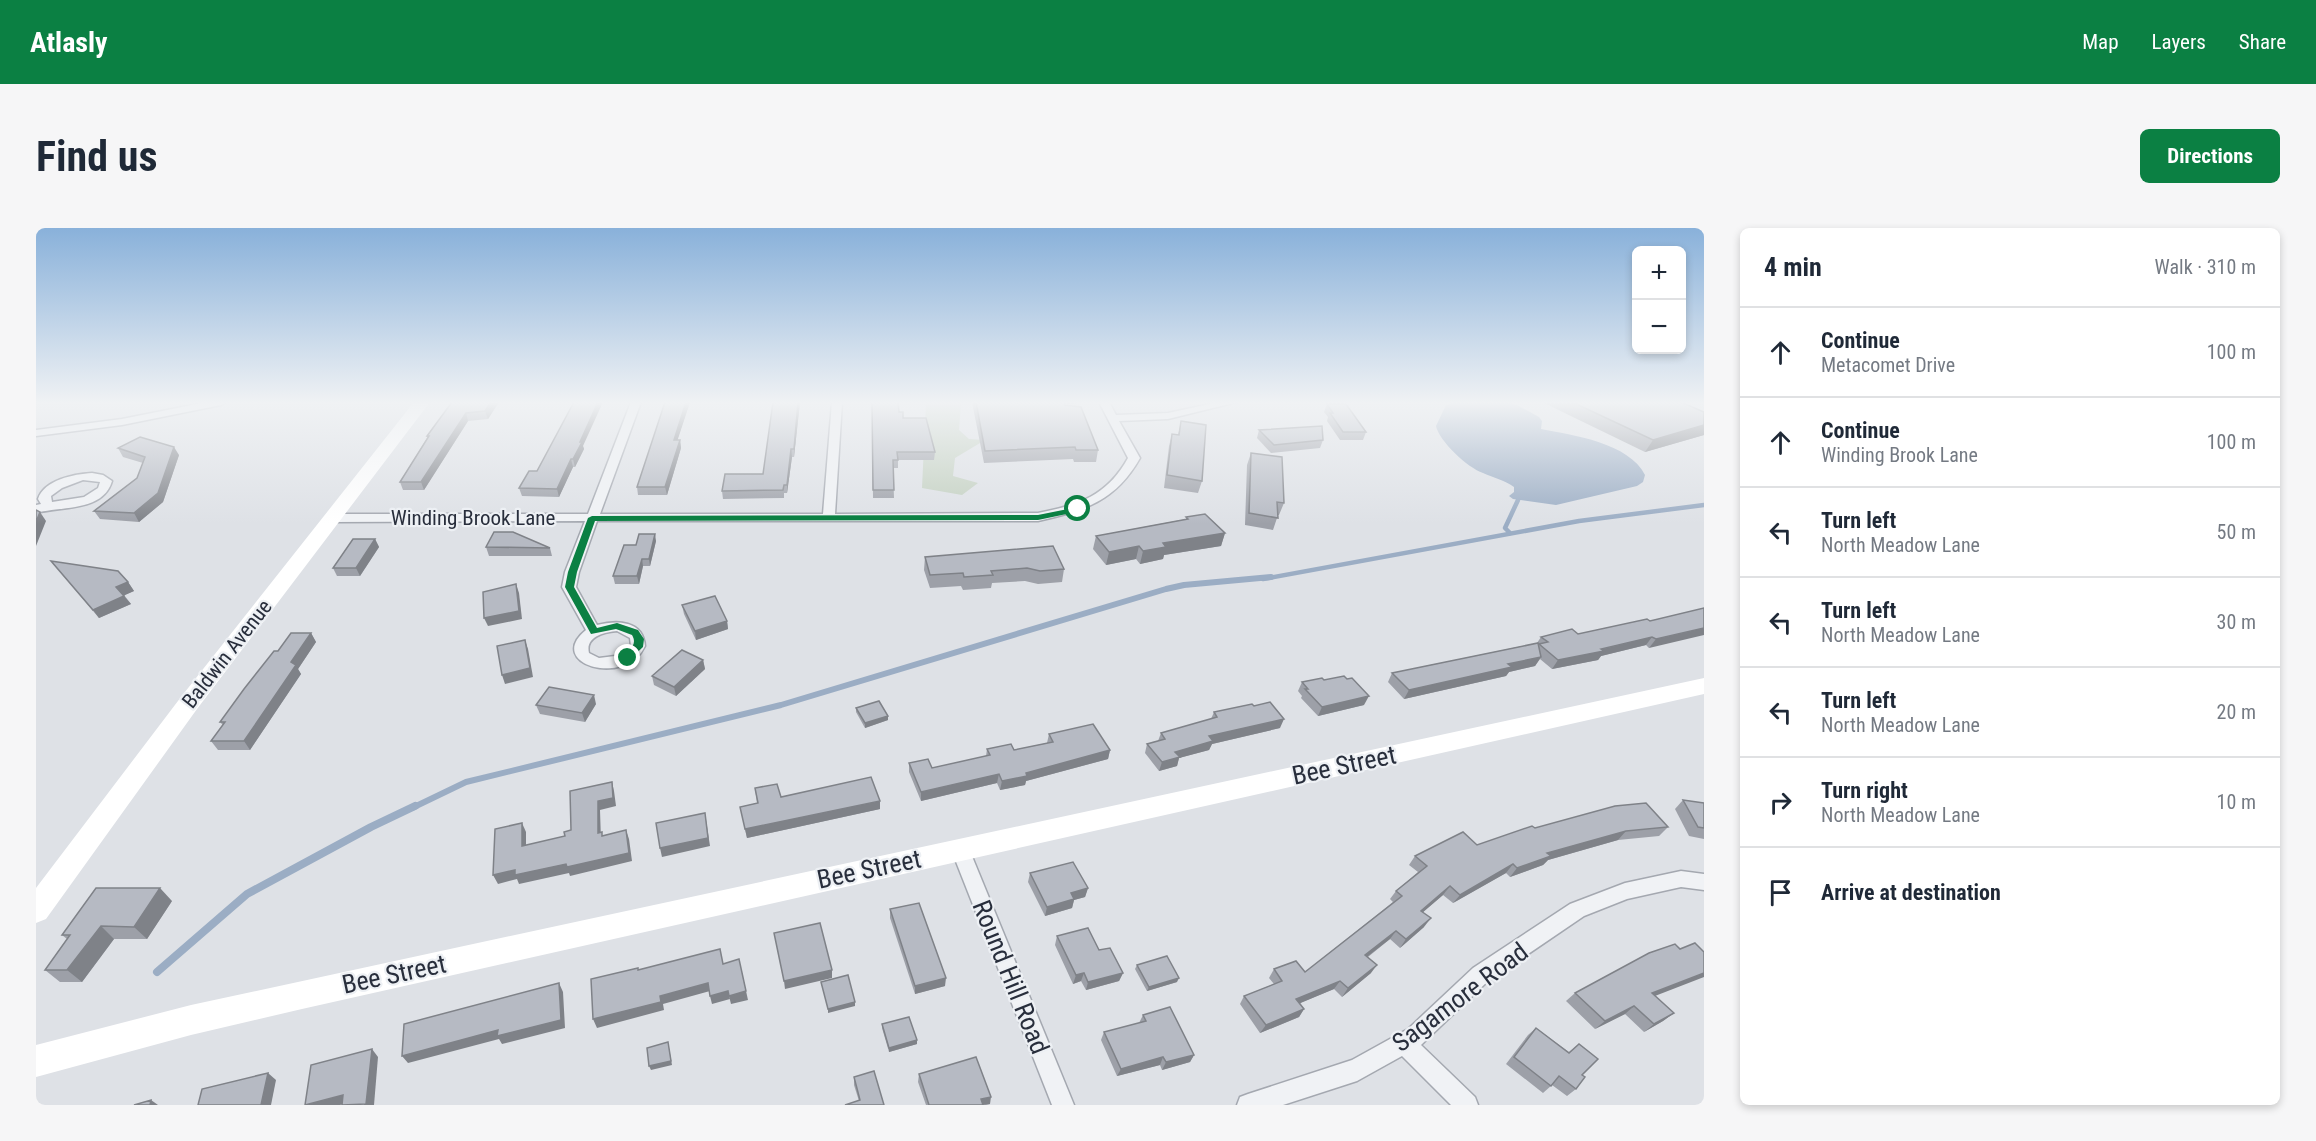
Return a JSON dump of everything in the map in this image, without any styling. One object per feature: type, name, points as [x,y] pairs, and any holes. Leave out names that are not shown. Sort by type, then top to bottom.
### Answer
[{"type":"street","name":"Baldwin Avenue","points":[[36,910],[189,703],[391,443]]},
{"type":"street","points":[[594,632],[569,587],[572,572],[620,443]]},
{"type":"street","points":[[829,518],[834,443]]},
{"type":"street","name":"Winding Brook Lane","points":[[334,518],[1038,518],[1078,509],[1106,494],[1126,475],[1134,458],[1126,443]]},
{"type":"street","name":"Bee Street","points":[[36,1061],[181,1022],[302,994],[1704,686]]},
{"type":"street","name":"Round Hill Road","points":[[960,849],[1063,1105]]},
{"type":"street","name":"Sagamore Road","points":[[1248,1105],[1358,1070],[1416,1036],[1480,975],[1577,910],[1625,891],[1681,879],[1704,882]]},
{"type":"street","points":[[1404,1043],[1467,1105]]},
{"type":"green space","points":[[924,443],[980,443],[955,458],[953,476],[978,483],[962,495],[922,488]]},
{"type":"water","points":[[1445,443],[1601,443],[1627,455],[1645,475],[1643,482],[1637,486],[1556,505],[1513,499],[1509,496],[1514,492],[1514,487],[1470,466]]},
{"type":"building","points":[[128,443],[160,443],[174,447],[158,493],[134,513],[94,511],[137,478],[145,457],[118,448]]},
{"type":"building","points":[[425,443],[446,443],[421,482],[400,482]]},
{"type":"building","points":[[552,443],[582,443],[557,489],[519,488],[529,471],[537,471]]},
{"type":"building","points":[[652,443],[679,443],[665,487],[637,487]]},
{"type":"building","points":[[767,443],[795,443],[794,449],[791,449],[787,485],[784,485],[783,490],[722,491],[725,474],[763,474]]},
{"type":"building","points":[[872,443],[933,443],[935,452],[897,452],[898,460],[893,460],[894,490],[873,490]]},
{"type":"building","points":[[984,443],[1095,443],[1098,450],[1076,450],[1075,447],[985,451]]},
{"type":"building","points":[[1171,443],[1205,443],[1202,481],[1167,475]]},
{"type":"building","points":[[1272,443],[1294,443],[1274,445]]},
{"type":"building","points":[[1251,453],[1282,457],[1284,503],[1277,502],[1278,518],[1249,513]]},
{"type":"building","points":[[36,510],[40,512],[36,522]]},
{"type":"building","points":[[1205,514],[1225,533],[1163,543],[1166,547],[1143,551],[1139,546],[1109,552],[1096,536],[1188,519],[1186,517]]},
{"type":"building","points":[[494,532],[513,532],[550,548],[486,547]]},
{"type":"building","points":[[639,534],[655,534],[649,559],[642,559],[637,576],[613,576],[624,545],[636,545]]},
{"type":"building","points":[[353,539],[375,539],[356,568],[333,568]]},
{"type":"building","points":[[1053,546],[1064,569],[1040,571],[1027,568],[991,571],[993,575],[964,577],[963,573],[930,575],[925,557]]},
{"type":"building","points":[[51,561],[118,571],[128,582],[116,587],[124,596],[93,610]]},
{"type":"building","points":[[516,584],[519,611],[484,618],[483,592]]},
{"type":"building","points":[[715,596],[727,621],[695,631],[682,605]]},
{"type":"building","points":[[1704,608],[1704,628],[1601,649],[1604,651],[1558,660],[1539,644],[1548,642],[1541,637],[1572,629],[1578,634],[1647,619],[1650,621]]},
{"type":"building","points":[[291,633],[311,633],[291,662],[296,665],[244,741],[211,741],[225,722],[220,722],[244,689]]},
{"type":"building","points":[[525,640],[530,668],[502,675],[497,646]]},
{"type":"building","points":[[1538,643],[1541,657],[1508,664],[1512,667],[1409,690],[1392,673]]},
{"type":"building","points":[[682,650],[703,660],[674,687],[652,676]]},
{"type":"building","points":[[1344,676],[1347,679],[1352,678],[1369,696],[1322,707],[1305,689],[1308,689],[1302,682],[1322,678],[1324,680]]},
{"type":"building","points":[[549,687],[594,695],[582,713],[536,705]]},
{"type":"building","points":[[879,701],[888,716],[865,723],[856,708]]},
{"type":"building","points":[[1270,702],[1284,719],[1209,736],[1213,741],[1175,752],[1180,757],[1162,762],[1147,744],[1165,739],[1161,733],[1217,717],[1214,712]]},
{"type":"building","points":[[1093,724],[1110,750],[1026,773],[1027,776],[1002,781],[999,774],[921,792],[909,763],[928,759],[932,768],[990,755],[987,749],[1011,744],[1014,750],[1053,742],[1049,734]]},
{"type":"building","points":[[871,777],[880,801],[745,829],[740,807],[758,803],[755,788],[777,784],[781,797]]},
{"type":"building","points":[[612,782],[613,798],[598,801],[598,833],[602,832],[602,836],[626,830],[629,853],[567,867],[566,864],[515,875],[515,870],[493,875],[495,829],[522,823],[522,846],[565,836],[564,832],[571,830],[570,791]]},
{"type":"building","points":[[1683,800],[1704,803],[1704,828],[1698,827]]},
{"type":"building","points":[[1646,803],[1668,827],[1626,831],[1547,853],[1551,856],[1517,868],[1513,864],[1460,895],[1450,886],[1421,911],[1431,918],[1406,939],[1396,931],[1365,955],[1377,965],[1348,988],[1340,981],[1296,999],[1304,1009],[1266,1025],[1244,996],[1282,981],[1274,969],[1296,961],[1305,972],[1402,896],[1396,891],[1427,866],[1415,856],[1463,832],[1477,845],[1532,826],[1535,828],[1615,806]]},
{"type":"building","points":[[705,813],[708,838],[660,848],[656,823]]},
{"type":"building","points":[[1073,862],[1088,888],[1071,893],[1074,899],[1047,907],[1030,873]]},
{"type":"building","points":[[96,888],[160,888],[134,927],[101,926],[67,970],[45,970],[70,935],[62,935]]},
{"type":"building","points":[[919,903],[946,978],[915,986],[890,909]]},
{"type":"building","points":[[820,923],[832,970],[784,981],[774,933]]},
{"type":"building","points":[[1088,928],[1099,950],[1110,948],[1123,973],[1088,982],[1084,973],[1076,975],[1057,936]]},
{"type":"building","points":[[1695,943],[1704,952],[1704,973],[1652,993],[1674,1013],[1654,1024],[1634,1006],[1605,1021],[1575,993],[1649,953],[1675,944],[1680,949]]},
{"type":"building","points":[[720,949],[723,964],[739,959],[746,991],[729,996],[728,991],[710,996],[708,983],[660,996],[661,1002],[593,1019],[591,979],[638,968],[638,970]]},
{"type":"building","points":[[1167,956],[1179,978],[1149,987],[1137,965]]},
{"type":"building","points":[[848,975],[855,1002],[828,1009],[821,982]]},
{"type":"building","points":[[559,983],[561,1020],[497,1036],[498,1030],[402,1056],[404,1024]]},
{"type":"building","points":[[1170,1007],[1194,1055],[1166,1062],[1163,1057],[1121,1069],[1104,1032],[1146,1021],[1143,1015]]},
{"type":"building","points":[[909,1017],[917,1040],[889,1048],[882,1024]]},
{"type":"building","points":[[1536,1028],[1569,1053],[1579,1044],[1598,1059],[1582,1075],[1585,1077],[1576,1089],[1559,1076],[1551,1086],[1514,1057]]},
{"type":"building","points":[[668,1042],[671,1061],[649,1066],[647,1048]]},
{"type":"building","points":[[372,1049],[366,1104],[342,1105],[343,1095],[305,1105],[311,1065]]},
{"type":"building","points":[[976,1057],[991,1097],[981,1099],[983,1105],[929,1105],[919,1074]]},
{"type":"building","points":[[874,1071],[884,1105],[845,1105],[860,1100],[854,1077]]},
{"type":"building","points":[[268,1073],[261,1105],[198,1105],[202,1089]]},
{"type":"building","points":[[151,1100],[150,1105],[134,1105]]},
{"type":"waterway","points":[[1510,533],[1505,528],[1518,500]]},
{"type":"waterway","points":[[1263,579],[1579,521],[1704,505]]},
{"type":"waterway","points":[[412,808],[466,782],[781,705],[1166,589],[1184,585],[1271,577]]},
{"type":"waterway","points":[[157,972],[247,894],[371,827],[415,806]]},
{"type":"route","points":[[628,658],[638,647],[639,639],[635,632],[617,626],[605,627],[594,632],[569,587],[572,572],[592,518],[1038,518],[1078,509]]}]
